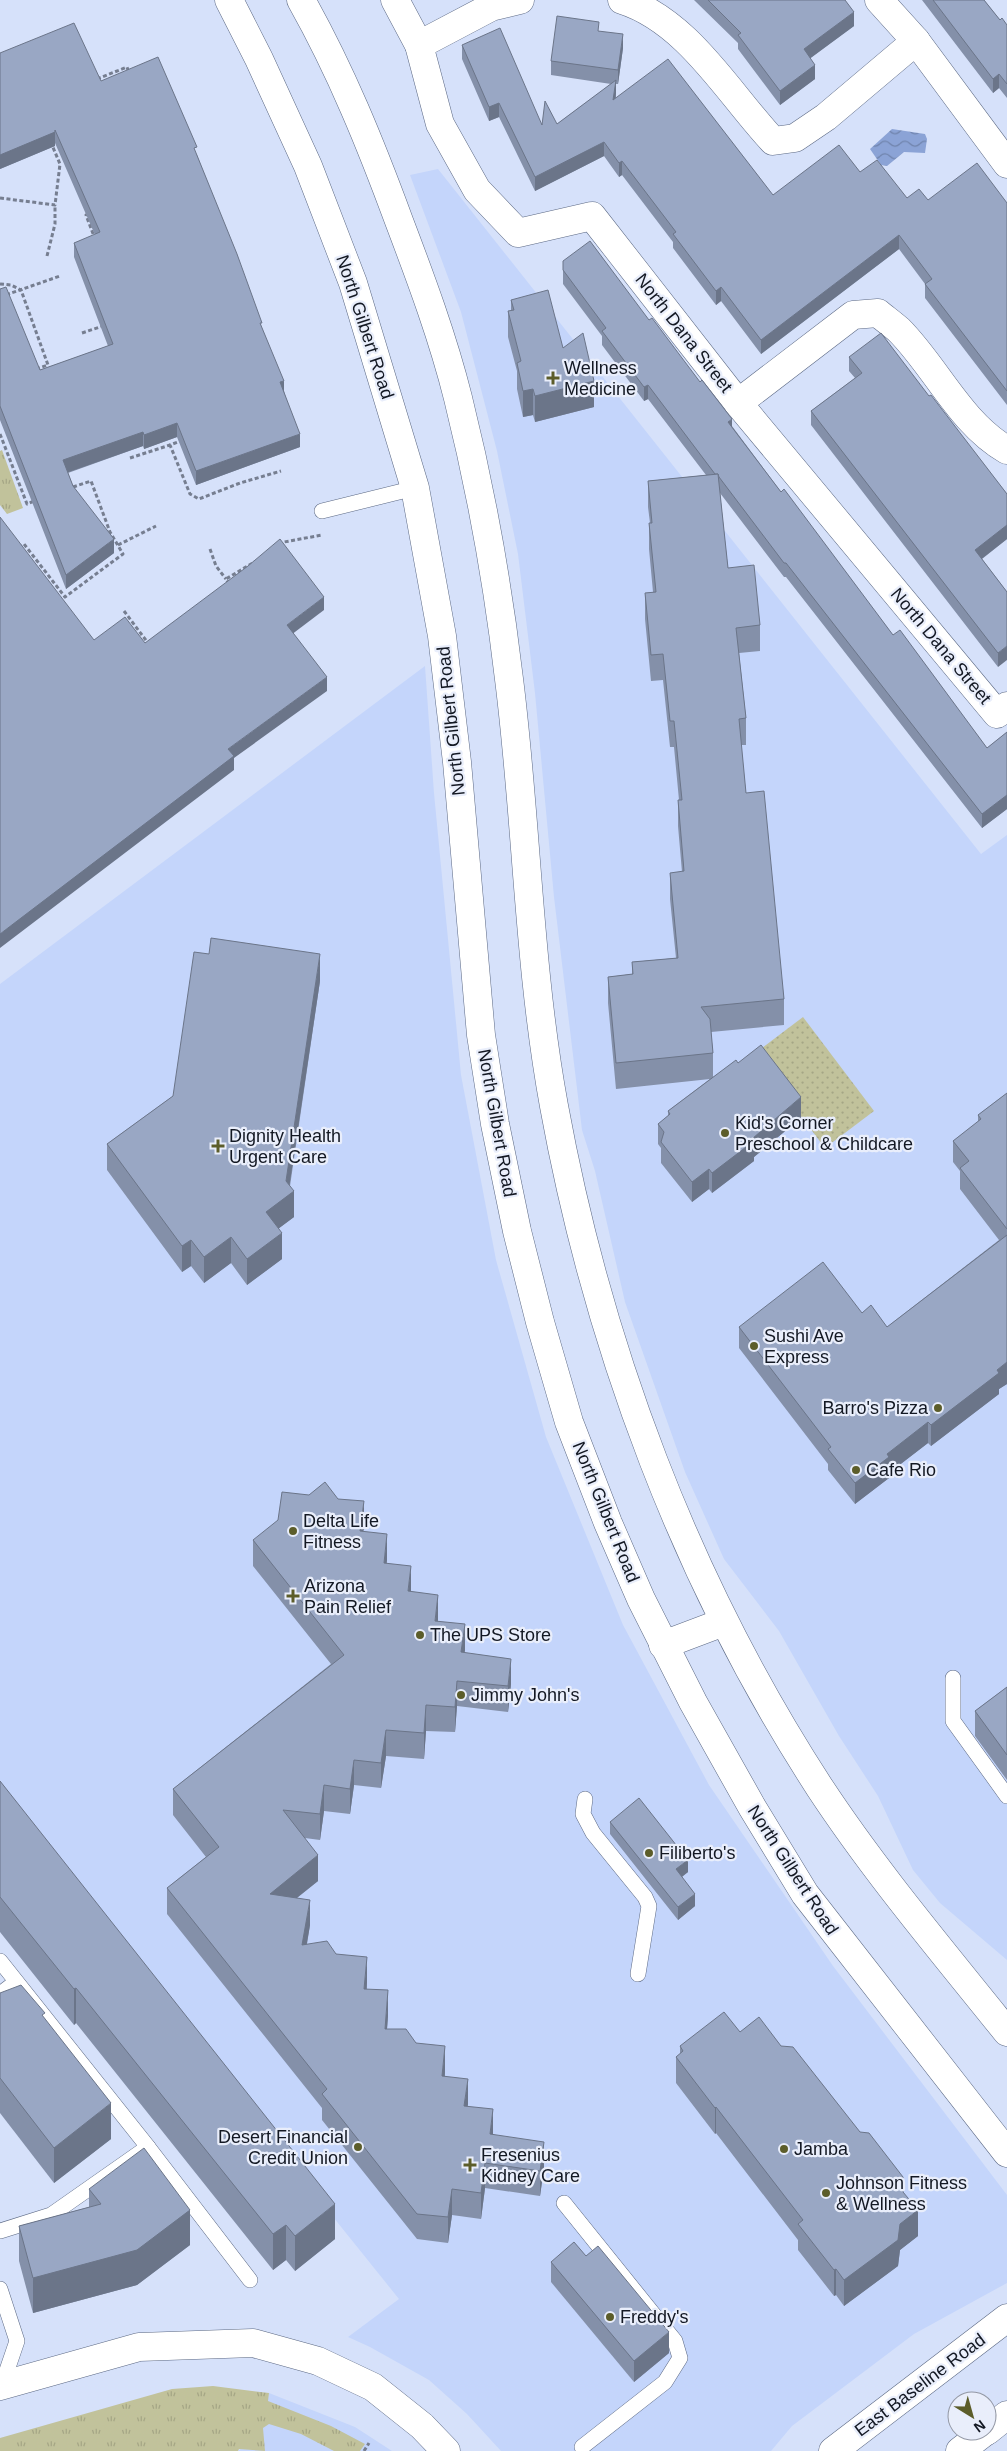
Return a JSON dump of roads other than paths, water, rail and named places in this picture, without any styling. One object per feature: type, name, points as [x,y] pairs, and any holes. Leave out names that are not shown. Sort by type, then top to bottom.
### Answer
[{"type":"main road","name":"North Gilbert Road","points":[[228,0],[259,59],[308,166],[350,274],[415,488],[442,636],[456,762],[481,1035],[495,1124],[517,1231],[540,1322],[569,1422],[608,1523],[664,1645],[747,1799],[805,1894],[1007,2153]]},
{"type":"main road","points":[[301,0],[351,97],[384,178],[430,305],[457,394],[480,498],[508,672],[540,1014],[554,1107],[599,1304],[624,1381],[694,1558],[724,1622],[771,1709],[822,1790],[888,1883],[1007,2032]]},
{"type":"main road","name":"North Dana Street","points":[[395,0],[419,45],[440,124],[477,190],[518,233],[592,216],[738,402],[1002,710]]},
{"type":"main road","points":[[419,45],[491,7],[520,0]]},
{"type":"main road","points":[[622,0],[641,6],[683,36],[773,141],[795,138],[826,117],[916,42]]},
{"type":"main road","points":[[879,0],[916,42],[1007,164]]},
{"type":"main road","points":[[738,402],[853,315],[878,313],[899,330],[967,416],[998,445],[1007,450]]},
{"type":"main road","points":[[664,1645],[724,1622]]},
{"type":"main road","name":"East Baseline Road","points":[[833,2451],[1007,2318]]},
{"type":"main road","points":[[1,2384],[139,2347],[253,2343],[318,2361],[373,2387],[422,2426],[446,2451]]},
{"type":"main road","points":[[997,2423],[1007,2415]]},
{"type":"main road","points":[[960,2451],[974,2441]]},
{"type":"lane","points":[[322,511],[415,488]]},
{"type":"lane","points":[[953,1678],[953,1721],[1007,1796]]},
{"type":"lane","points":[[585,1799],[584,1814],[593,1833],[645,1897],[649,1906],[638,1974]]},
{"type":"lane","points":[[0,1962],[148,2147],[250,2280]]},
{"type":"lane","points":[[0,1994],[16,1982]]},
{"type":"lane","points":[[0,2231],[51,2216],[148,2147]]},
{"type":"lane","points":[[564,2203],[675,2341],[680,2358],[665,2382],[582,2448]]},
{"type":"lane","points":[[0,2289],[17,2341],[1,2384]]},
{"type":"water","points":[[892,129],[925,134],[927,139],[925,153],[904,152],[887,166],[881,165],[870,149]]},
{"type":"place","name":"Wellness Medicine","points":[[553,378]]},
{"type":"place","name":"Kid's Corner Preschool & Childcare","points":[[725,1133]]},
{"type":"place","name":"Dignity Health Urgent Care","points":[[218,1146]]},
{"type":"place","name":"Sushi Ave Express","points":[[754,1346]]},
{"type":"place","name":"Barro's Pizza","points":[[938,1408]]},
{"type":"place","name":"Cafe Rio","points":[[856,1470]]},
{"type":"place","name":"Delta Life Fitness","points":[[293,1531]]},
{"type":"place","name":"Arizona Pain Relief","points":[[293,1596]]},
{"type":"place","name":"The UPS Store","points":[[420,1635]]},
{"type":"place","name":"Jimmy John's","points":[[461,1695]]},
{"type":"place","name":"Filiberto's","points":[[649,1853]]},
{"type":"place","name":"Desert Financial Credit Union","points":[[358,2147]]},
{"type":"place","name":"Jamba","points":[[784,2149]]},
{"type":"place","name":"Fresenius Kidney Care","points":[[470,2165]]},
{"type":"place","name":"Johnson Fitness & Wellness","points":[[826,2193]]},
{"type":"place","name":"Freddy's","points":[[610,2317]]}]
